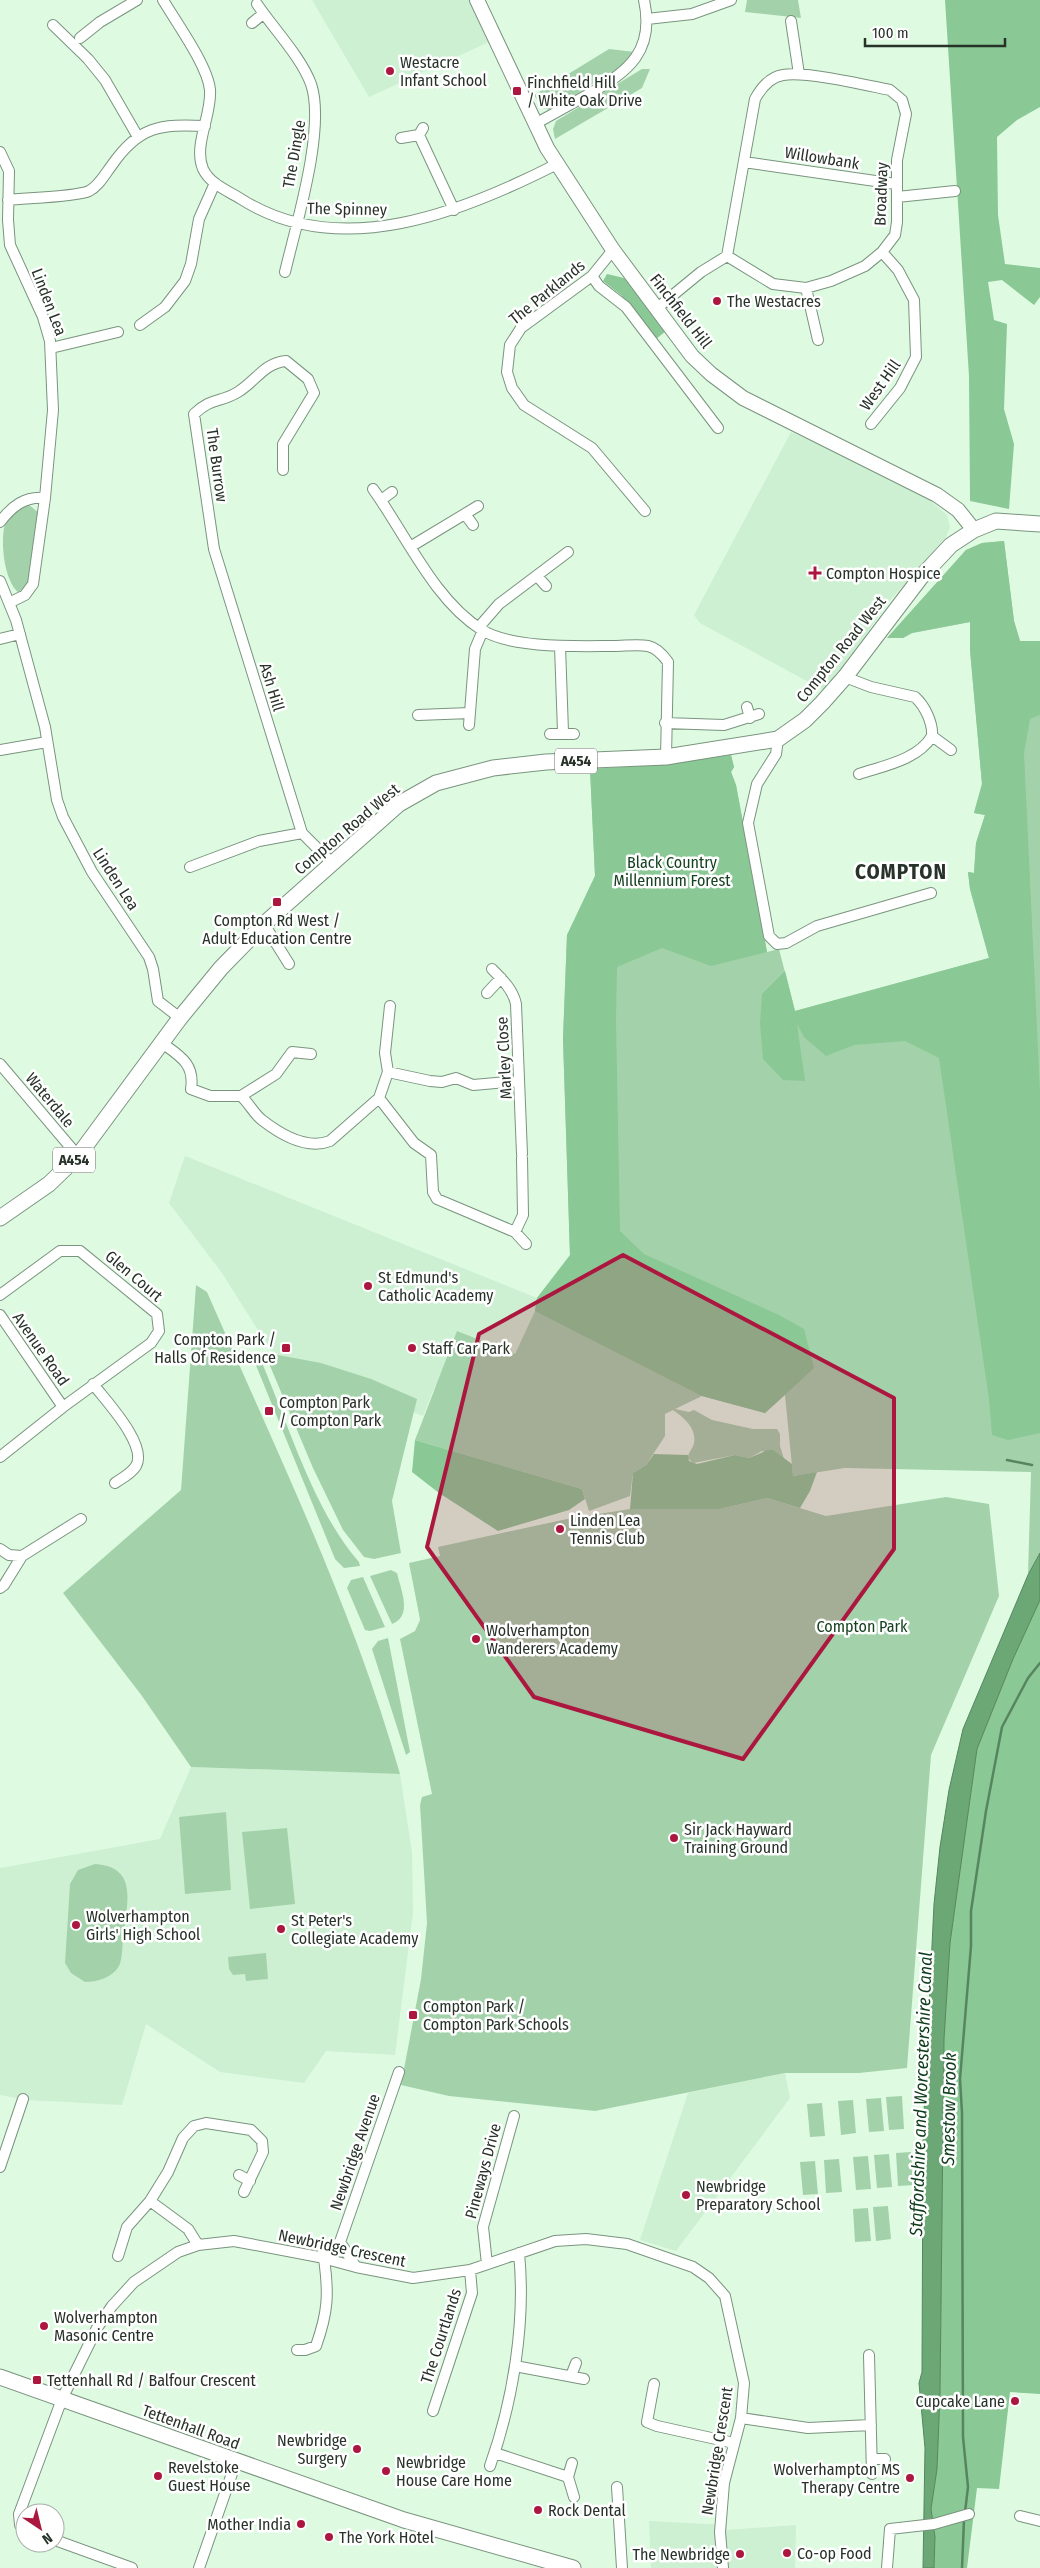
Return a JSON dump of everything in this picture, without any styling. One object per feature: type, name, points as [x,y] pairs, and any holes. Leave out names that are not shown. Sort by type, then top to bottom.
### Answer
[{"type":"highway","name":"A454","points":[[974,530],[996,521],[1040,524]]},
{"type":"highway","name":"Compton Road West","points":[[0,1218],[50,1184],[78,1156],[180,1018],[221,968],[264,924],[399,804],[436,784],[469,773],[520,764],[666,757],[778,738],[805,720],[845,677],[921,577],[951,545],[974,530]]},
{"type":"highway","name":"Tettenhall Road","points":[[0,2377],[404,2520],[554,2566],[573,2568]]},
{"type":"main road","name":"Finchfield Hill","points":[[477,0],[535,124],[557,164],[613,250],[696,361],[743,398],[937,495],[958,510],[974,530]]},
{"type":"street","points":[[80,38],[100,22],[137,0]]},
{"type":"street","name":"The Spinney","points":[[163,0],[206,76],[210,96],[201,163],[206,174],[215,183],[255,209],[297,223],[340,227],[391,225],[454,210],[492,195],[557,164]]},
{"type":"street","points":[[535,124],[626,70],[634,61],[643,46],[647,19],[644,0]]},
{"type":"street","points":[[647,19],[692,14],[731,0]]},
{"type":"street","name":"The Dingle","points":[[257,4],[305,71],[315,100],[315,134],[297,223],[284,272]]},
{"type":"street","points":[[252,23],[264,14]]},
{"type":"street","points":[[791,20],[799,74]]},
{"type":"street","points":[[53,25],[88,59],[105,80],[138,138]]},
{"type":"street","name":"Broadway","points":[[782,74],[799,74],[890,90],[902,100],[906,114],[897,160],[897,222],[895,235],[882,252],[865,266],[831,281],[806,288],[773,284],[727,256],[744,162],[755,99],[763,85],[782,74]]},
{"type":"street","points":[[8,200],[87,192],[100,182],[126,146],[138,138],[165,126],[205,126]]},
{"type":"street","points":[[401,138],[421,132],[454,210]]},
{"type":"street","name":"Linden Lea","points":[[0,152],[10,171],[4,187],[8,200],[10,245],[43,317],[51,348],[53,410],[45,498],[33,584],[25,595],[9,603]]},
{"type":"street","name":"Willowbank","points":[[744,162],[896,184]]},
{"type":"street","points":[[140,325],[165,307],[184,281],[191,264],[199,219],[215,183]]},
{"type":"street","points":[[896,197],[955,191]]},
{"type":"street","name":"The Parklands","points":[[613,250],[592,276],[521,328],[510,345],[507,372],[512,388],[524,405],[592,448],[645,511]]},
{"type":"street","name":"West Hill","points":[[871,424],[900,388],[916,357],[914,300],[898,270],[882,252]]},
{"type":"street","points":[[656,309],[701,272],[727,256]]},
{"type":"street","points":[[592,276],[599,286],[626,307],[718,428]]},
{"type":"street","points":[[806,288],[818,340]]},
{"type":"street","points":[[51,348],[118,332]]},
{"type":"street","name":"The Burrow","points":[[214,549],[194,414],[207,402],[238,392],[271,363],[286,360],[308,379],[314,393],[283,444],[283,470]]},
{"type":"street","points":[[373,490],[410,547],[457,610],[481,629],[504,640],[560,646],[648,646],[662,654],[668,662],[665,723],[666,757]]},
{"type":"street","points":[[381,500],[392,492]]},
{"type":"street","points":[[0,522],[14,506],[22,501],[45,498]]},
{"type":"street","points":[[410,547],[478,506]]},
{"type":"street","points":[[465,514],[473,525]]},
{"type":"street","name":"Ash Hill","points":[[214,549],[302,833],[332,863]]},
{"type":"street","points":[[469,725],[476,649],[481,629],[499,604],[568,552]]},
{"type":"street","points":[[537,576],[546,586]]},
{"type":"street","name":"Linden Lea","points":[[0,581],[20,634],[48,742],[57,800],[70,832],[92,872],[149,957],[153,969],[158,1001],[180,1018]]},
{"type":"street","points":[[0,639],[20,634]]},
{"type":"street","points":[[550,734],[568,733],[560,646]]},
{"type":"street","points":[[845,677],[871,687],[915,697],[920,702],[930,722],[932,736],[926,745],[900,761],[859,774]]},
{"type":"street","points":[[418,715],[470,712]]},
{"type":"street","points":[[665,723],[724,724],[752,713]]},
{"type":"street","points":[[932,736],[951,750]]},
{"type":"street","points":[[778,738],[776,754],[756,784],[748,823],[769,936],[773,941],[777,944],[786,943],[817,926],[931,893]]},
{"type":"street","points":[[0,750],[48,742]]},
{"type":"street","points":[[190,867],[259,841],[302,833]]},
{"type":"street","points":[[264,924],[289,964]]},
{"type":"street","name":"Marley Close","points":[[492,969],[514,996],[516,1004],[518,1081],[522,1120],[523,1215],[515,1232]]},
{"type":"street","points":[[487,993],[501,978]]},
{"type":"street","points":[[242,1096],[260,1119],[308,1144],[321,1144],[330,1140],[379,1098],[388,1072],[385,1052],[390,1006]]},
{"type":"street","points":[[162,1043],[187,1062],[192,1077],[191,1089],[220,1097],[242,1096],[276,1074],[292,1052],[311,1054]]},
{"type":"street","name":"Waterdale","points":[[0,1064],[78,1156]]},
{"type":"street","points":[[388,1072],[430,1081],[442,1082],[456,1078],[474,1085],[518,1081]]},
{"type":"street","points":[[379,1098],[414,1142],[431,1155],[433,1192],[437,1199],[515,1232],[526,1244]]},
{"type":"street","name":"Glen Court","points":[[0,1295],[60,1251],[74,1250],[80,1251],[157,1314],[160,1324],[157,1337],[63,1407]]},
{"type":"street","name":"Avenue Road","points":[[0,1315],[63,1407],[0,1457]]},
{"type":"street","points":[[93,1384],[131,1435],[138,1450],[136,1466],[131,1472],[115,1483]]},
{"type":"street","points":[[0,1588],[4,1585],[22,1556],[81,1519]]},
{"type":"street","points":[[0,1549],[9,1555],[22,1556]]},
{"type":"street","name":"Newbridge Avenue","points":[[340,2242],[398,2072]]},
{"type":"street","points":[[0,2167],[23,2099]]},
{"type":"street","name":"Pineways Drive","points":[[487,2264],[483,2227],[514,2116]]},
{"type":"street","points":[[118,2256],[127,2227],[150,2201],[168,2172],[183,2138],[194,2126],[200,2124],[251,2130],[258,2135],[264,2147],[244,2192]]},
{"type":"street","points":[[239,2175],[250,2181]]},
{"type":"street","points":[[150,2201],[188,2229],[198,2245]]},
{"type":"street","name":"Newbridge Crescent","points":[[23,2503],[62,2399],[97,2328],[112,2306],[134,2282],[155,2266],[198,2245],[234,2241],[413,2278],[470,2270],[568,2239],[604,2240],[626,2244],[659,2254],[693,2267],[710,2278],[725,2296],[744,2383],[741,2418],[724,2483],[720,2532],[723,2568]]},
{"type":"street","points":[[297,2350],[305,2350],[316,2346],[322,2328],[328,2300],[321,2258],[340,2242],[356,2267]]},
{"type":"street","points":[[490,2466],[508,2404],[515,2366],[522,2282],[519,2253]]},
{"type":"street","name":"The Courtlands","points":[[433,2411],[472,2293],[470,2270]]},
{"type":"street","points":[[870,2355],[872,2474]]},
{"type":"street","points":[[571,2376],[576,2363]]},
{"type":"street","points":[[515,2366],[584,2379]]},
{"type":"street","points":[[654,2384],[647,2422],[657,2426],[734,2443]]},
{"type":"street","points":[[741,2418],[808,2428],[871,2426]]},
{"type":"street","points":[[495,2453],[568,2477]]},
{"type":"street","points":[[872,2459],[885,2459]]},
{"type":"street","points":[[199,2568],[236,2462]]},
{"type":"street","points":[[572,2463],[568,2477],[574,2497]]},
{"type":"street","points":[[617,2487],[622,2568]]},
{"type":"street","points":[[887,2568],[890,2529],[934,2524],[965,2515]]},
{"type":"street","points":[[1020,2516],[1040,2522]]},
{"type":"street","points":[[65,2544],[132,2568]]},
{"type":"highlighted area","points":[[623,1255],[894,1398],[894,1549],[743,1759],[534,1697],[427,1547],[479,1334]]},
{"type":"shaded area","name":"Westacre Infant School","points":[[312,0],[470,0],[491,41],[369,97]]},
{"type":"shaded area","name":"Compton Hospice","points":[[791,432],[873,468],[924,495],[947,515],[950,527],[946,537],[886,605],[827,692],[700,623],[694,615]]},
{"type":"shaded area","name":"St Edmund's Catholic Academy","points":[[185,1156],[537,1298],[535,1311],[515,1354],[503,1350],[435,1386],[423,1416],[275,1357],[222,1273],[169,1203]]},
{"type":"shaded area","points":[[1040,1553],[1040,1600],[1013,1659],[977,1749],[950,1943],[944,2039],[940,2393],[937,2469],[931,2509],[935,2537],[934,2568],[923,2568],[925,2448],[919,2383],[922,2372],[923,2133],[934,1904],[940,1847],[949,1790],[963,1729],[1028,1575]]},
{"type":"shaded area","name":"St Peter's Collegiate Academy","points":[[191,1767],[400,1774],[412,1852],[413,1913],[395,2055],[326,2051],[304,2083],[220,2072],[146,2024],[122,2105],[27,2100],[0,2095],[0,1868],[160,1839]]},
{"type":"shaded area","name":"Newbridge Preparatory School","points":[[785,2073],[790,2098],[676,2251],[640,2240],[688,2093]]},
{"type":"shaded area","points":[[649,2521],[726,2525],[727,2530],[796,2525],[795,2568],[651,2568]]},
{"type":"green space","points":[[747,0],[798,0],[801,18],[745,12]]},
{"type":"green space","points":[[945,0],[1040,0],[1040,107],[1017,120],[997,137],[998,215],[1005,264],[1040,268],[1040,297],[1034,305],[1002,280],[988,282],[994,320],[1007,324],[1004,409],[1014,444],[1009,509],[970,501],[969,376]]},
{"type":"green space","points":[[609,49],[635,52],[621,67],[550,110],[542,108],[534,95]]},
{"type":"green space","points":[[642,69],[650,69],[642,88],[555,139],[553,129],[556,121]]},
{"type":"green space","points":[[607,274],[624,278],[638,292],[666,331],[656,339],[621,295],[603,281]]},
{"type":"green space","points":[[29,505],[38,512],[35,561],[31,579],[18,592],[9,579],[6,570],[3,550],[4,531],[5,524],[12,514]]},
{"type":"green space","points":[[1004,541],[1014,621],[1020,641],[1040,641],[1040,1553],[1028,1575],[1031,1472],[845,1468],[793,1476],[785,1395],[765,1413],[702,1396],[675,1409],[689,1412],[694,1410],[712,1420],[753,1429],[777,1429],[780,1434],[780,1446],[784,1459],[762,1451],[749,1458],[735,1455],[693,1463],[688,1458],[694,1443],[693,1432],[685,1420],[673,1410],[665,1414],[665,1436],[646,1465],[633,1473],[630,1496],[589,1511],[582,1489],[415,1440],[457,1331],[515,1354],[535,1311],[537,1298],[570,1256],[563,1039],[567,935],[595,876],[590,769],[661,765],[731,755],[734,767],[731,772],[736,785],[767,952],[779,949],[795,1011],[989,958],[970,889],[968,872],[974,873],[976,843],[985,815],[974,813],[982,784],[970,650],[970,622],[912,633],[903,638],[887,638],[966,550],[982,543]]},
{"type":"green space","points":[[1004,541],[1014,621],[1020,641],[1040,641],[1040,715],[1030,719],[1024,753],[1040,1092],[1040,1433],[1008,1440],[992,1435],[989,1399],[939,1058],[905,1041],[854,1045],[826,1056],[804,1037],[797,1024],[805,1081],[783,1080],[763,1059],[760,1024],[762,994],[785,971],[795,1011],[989,958],[970,889],[968,872],[974,873],[976,843],[985,815],[974,813],[982,784],[970,650],[970,622],[912,633],[903,638],[887,638],[966,550],[982,543]]},
{"type":"green space","name":"Black Country Millennium Forest","points":[[731,755],[734,767],[731,772],[736,785],[767,952],[711,966],[662,948],[617,967],[616,1020],[620,1231],[644,1254],[779,1315],[804,1329],[814,1368],[765,1413],[702,1396],[535,1311],[537,1298],[570,1255],[563,1039],[567,935],[595,876],[590,769],[661,765]]},
{"type":"green space","points":[[196,1285],[207,1292],[312,1530],[360,1651],[400,1774],[191,1767],[142,1696],[63,1593],[181,1490]]},
{"type":"green space","points":[[265,1354],[321,1363],[371,1379],[417,1399],[392,1501],[401,1553],[374,1559],[364,1557],[343,1530],[313,1468]]},
{"type":"green space","points":[[259,1356],[314,1490],[342,1540],[360,1566],[344,1568],[335,1559],[253,1358]]},
{"type":"green space","points":[[415,1440],[582,1489],[585,1499],[569,1510],[498,1531],[439,1493],[412,1472]]},
{"type":"green space","points":[[768,1450],[773,1450],[792,1464],[793,1476],[817,1472],[810,1491],[800,1508],[767,1498],[720,1509],[630,1509],[633,1473],[646,1465],[654,1454],[688,1455],[689,1461],[697,1464],[735,1455],[749,1458]]},
{"type":"green space","name":"Sir Jack Hayward Training Ground","points":[[946,1497],[989,1504],[999,1596],[931,1755],[907,2068],[859,2073],[785,2073],[595,2111],[449,2096],[401,2085],[421,1979],[427,1923],[420,1805],[422,1797],[432,1794],[400,1639],[415,1631],[420,1620],[409,1563],[440,1556],[438,1547],[567,1519],[630,1509],[720,1509],[767,1498],[826,1516]]},
{"type":"green space","points":[[391,1570],[397,1573],[404,1602],[402,1615],[392,1624],[370,1576]]},
{"type":"green space","points":[[363,1577],[385,1627],[370,1631],[365,1630],[347,1588],[351,1580]]},
{"type":"green space","points":[[1040,1600],[1040,2394],[1010,2392],[999,2489],[977,2488],[967,2568],[934,2568],[935,2537],[931,2509],[937,2469],[940,2393],[944,2039],[950,1943],[977,1749],[1013,1659]]},
{"type":"green space","points":[[388,1638],[410,1752],[406,1755],[372,1649],[378,1641]]},
{"type":"green space","points":[[226,1812],[231,1890],[185,1894],[179,1817]]},
{"type":"green space","points":[[287,1828],[295,1904],[250,1909],[242,1832]]},
{"type":"green space","points":[[95,1864],[109,1867],[118,1872],[124,1879],[127,1888],[127,1909],[119,1966],[112,1974],[104,1978],[85,1982],[71,1973],[65,1963],[70,1884],[78,1870]]},
{"type":"green space","points":[[266,1953],[268,1979],[246,1981],[245,1974],[233,1975],[229,1969],[228,1957]]},
{"type":"green space","points":[[902,2096],[904,2129],[889,2130],[886,2097]]},
{"type":"green space","points":[[881,2098],[884,2131],[869,2132],[866,2099]]},
{"type":"green space","points":[[853,2100],[856,2133],[841,2135],[838,2101]]},
{"type":"green space","points":[[822,2103],[825,2136],[810,2137],[807,2104]]},
{"type":"green space","points":[[911,2152],[914,2185],[898,2186],[896,2153]]},
{"type":"green space","points":[[889,2154],[892,2187],[877,2188],[874,2155]]},
{"type":"green space","points":[[868,2156],[871,2189],[856,2190],[853,2157]]},
{"type":"green space","points":[[839,2159],[842,2192],[826,2193],[824,2160]]},
{"type":"green space","points":[[815,2161],[818,2194],[803,2195],[800,2162]]},
{"type":"green space","points":[[888,2206],[891,2239],[876,2241],[873,2207]]},
{"type":"green space","points":[[868,2208],[871,2241],[855,2242],[853,2209]]},
{"type":"waterway","points":[[1007,1460],[1032,1465]]},
{"type":"waterway","name":"Smestow Brook","points":[[965,2512],[968,2487],[963,2437],[962,2113],[960,2079],[971,1946],[971,1911],[986,1811],[1002,1727],[1028,1678],[1040,1663]]},
{"type":"waterway","name":"Smestow Brook","points":[[962,2568],[964,2520]]},
{"type":"place","name":"Westacre Infant School","points":[[390,71]]},
{"type":"place","name":"Finchfield Hill / White Oak Drive","points":[[517,91]]},
{"type":"place","name":"The Westacres","points":[[717,301]]},
{"type":"place","name":"Compton Hospice","points":[[815,573]]},
{"type":"place","name":"Compton Rd West / Adult Education Centre","points":[[277,902]]},
{"type":"place","name":"St Edmund's Catholic Academy","points":[[368,1286]]},
{"type":"place","name":"Compton Park / Halls Of Residence","points":[[286,1348]]},
{"type":"place","name":"Staff Car Park","points":[[412,1348]]},
{"type":"place","name":"Compton Park / Compton Park","points":[[269,1411]]},
{"type":"place","name":"Linden Lea Tennis Club","points":[[560,1529]]},
{"type":"place","name":"Wolverhampton Wanderers Academy","points":[[476,1639]]},
{"type":"place","name":"Sir Jack Hayward Training Ground","points":[[674,1838]]},
{"type":"place","name":"Wolverhampton Girls' High School","points":[[76,1925]]},
{"type":"place","name":"St Peter's Collegiate Academy","points":[[281,1929]]},
{"type":"place","name":"Compton Park / Compton Park Schools","points":[[413,2015]]},
{"type":"place","name":"Newbridge Preparatory School","points":[[686,2195]]},
{"type":"place","name":"Wolverhampton Masonic Centre","points":[[44,2326]]},
{"type":"place","name":"Tettenhall Rd / Balfour Crescent","points":[[37,2380]]},
{"type":"place","name":"Cupcake Lane","points":[[1015,2401]]},
{"type":"place","name":"Newbridge Surgery","points":[[357,2449]]},
{"type":"place","name":"Newbridge House Care Home","points":[[386,2471]]},
{"type":"place","name":"Revelstoke Guest House","points":[[158,2476]]},
{"type":"place","name":"Wolverhampton MS Therapy Centre","points":[[910,2478]]},
{"type":"place","name":"Rock Dental","points":[[538,2510]]},
{"type":"place","name":"Mother India","points":[[301,2524]]},
{"type":"place","name":"The York Hotel","points":[[329,2537]]},
{"type":"place","name":"Co-op Food","points":[[787,2553]]},
{"type":"place","name":"The Newbridge","points":[[740,2554]]},
{"type":"district","name":"COMPTON","points":[[901,872]]},
{"type":"park label","name":"Compton Park","points":[[862,1626]]},
{"type":"water label","name":"Staffordshire and Worcestershire Canal","points":[[921,2094]]}]
